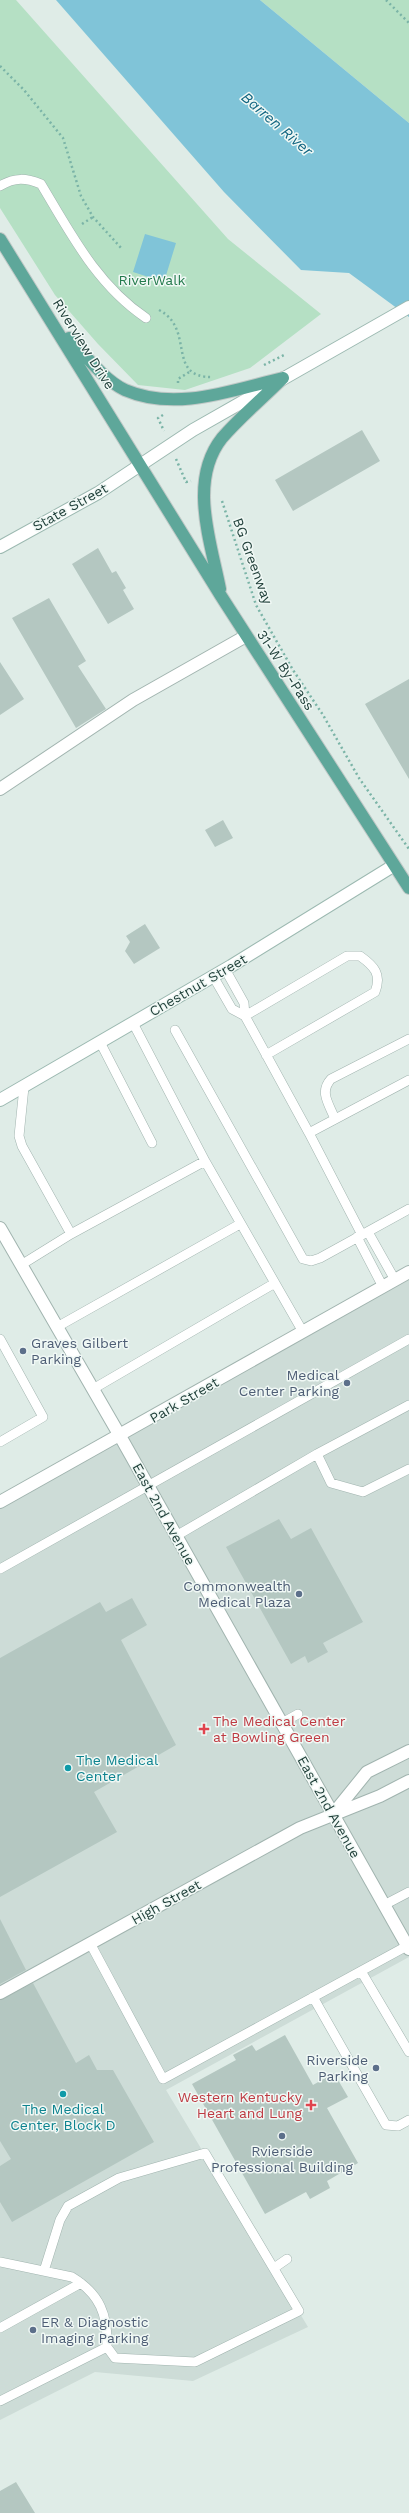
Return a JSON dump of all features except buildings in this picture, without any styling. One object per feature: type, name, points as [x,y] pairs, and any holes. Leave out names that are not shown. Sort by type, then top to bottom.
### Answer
[{"type":"main road","name":"Riverview Drive","points":[[0,239],[114,420],[140,466]]},
{"type":"main road","points":[[50,318],[99,370],[124,390],[154,398],[184,401],[283,378]]},
{"type":"main road","points":[[221,596],[205,508],[204,480],[211,457],[222,439],[283,378]]},
{"type":"main road","name":"31-W By-Pass","points":[[140,466],[246,636],[393,866],[409,888]]},
{"type":"street","name":"State Street","points":[[0,547],[98,494],[170,446],[283,378],[409,307]]},
{"type":"street","points":[[0,789],[134,700],[246,636]]},
{"type":"street","name":"Chestnut Street","points":[[0,1100],[225,970],[393,866]]},
{"type":"street","name":"East 2nd Avenue","points":[[0,1228],[93,1388],[408,1947]]},
{"type":"street","name":"Park Street","points":[[0,1502],[120,1436],[409,1272]]},
{"type":"street","points":[[333,1814],[367,1772],[409,1751]]},
{"type":"street","name":"High Street","points":[[0,1993],[300,1828],[380,1796],[409,1781]]},
{"type":"lane","points":[[0,186],[9,180],[26,178],[41,184],[94,270],[125,304],[146,318]]},
{"type":"lane","points":[[245,1016],[347,956],[360,956],[378,973],[379,982],[375,992],[266,1055]]},
{"type":"lane","points":[[225,970],[244,1003],[245,1016],[362,1234],[383,1287]]},
{"type":"lane","points":[[213,976],[232,1009],[245,1016]]},
{"type":"lane","points":[[133,1023],[205,1161],[303,1332]]},
{"type":"lane","points":[[175,1030],[303,1259],[311,1260],[320,1258],[409,1209]]},
{"type":"lane","points":[[335,1119],[324,1094],[325,1086],[331,1079],[409,1039]]},
{"type":"lane","points":[[100,1042],[152,1143]]},
{"type":"lane","points":[[309,1133],[409,1080]]},
{"type":"lane","points":[[24,1087],[21,1141],[71,1234]]},
{"type":"lane","points":[[21,1265],[71,1234],[205,1161]]},
{"type":"lane","points":[[57,1327],[240,1224]]},
{"type":"lane","points":[[362,1234],[395,1280]]},
{"type":"lane","points":[[93,1388],[274,1283]]},
{"type":"lane","points":[[0,1569],[409,1339]]},
{"type":"lane","points":[[0,1340],[43,1417],[0,1442]]},
{"type":"lane","points":[[176,1536],[317,1454],[409,1405]]},
{"type":"lane","points":[[317,1454],[331,1483],[363,1492],[409,1469]]},
{"type":"lane","points":[[282,1723],[298,1714]]},
{"type":"lane","points":[[384,1905],[409,1892]]},
{"type":"lane","points":[[90,1943],[163,2079],[408,1947]]},
{"type":"lane","points":[[361,1971],[409,2052]]},
{"type":"lane","points":[[314,1997],[386,2126],[398,2126],[409,2120]]},
{"type":"lane","points":[[0,2262],[72,2277],[81,2283],[97,2301],[108,2324],[107,2347],[115,2358],[195,2362],[299,2311],[205,2153],[119,2178],[68,2206],[60,2220],[44,2270]]},
{"type":"lane","points":[[274,2268],[287,2259]]},
{"type":"lane","points":[[0,2328],[81,2283]]},
{"type":"lane","points":[[0,2401],[107,2347]]},
{"type":"path","points":[[386,0],[409,23]]},
{"type":"path","points":[[0,66],[34,101],[63,138],[80,196],[93,217],[122,250]]},
{"type":"path","points":[[81,229],[79,226],[93,217]]},
{"type":"path","points":[[157,309],[171,317],[180,332],[181,352],[191,371],[200,377],[216,377]]},
{"type":"path","points":[[258,368],[284,355]]},
{"type":"path","points":[[191,371],[178,379],[178,406],[158,418],[186,482],[204,480]]},
{"type":"path","name":"BG Greenway","points":[[222,498],[233,540],[256,605],[293,670],[323,715],[359,778],[409,849]]},
{"type":"shaded area","name":"The Medical Center at Bowling Green","points":[[409,1271],[409,1957],[166,2090],[308,2327],[193,2381],[95,2372],[0,2420],[0,1501]]},
{"type":"green space","name":"RiverWalk","points":[[0,0],[16,0],[228,239],[321,314],[250,368],[185,390],[138,385],[98,344],[55,295],[0,208]]},
{"type":"green space","points":[[260,0],[409,0],[409,123]]},
{"type":"water","name":"Barren River","points":[[56,0],[260,0],[409,123],[409,317],[349,273],[301,270],[224,192]]},
{"type":"water","points":[[145,234],[176,243],[164,282],[133,272]]},
{"type":"place","name":"Graves Gilbert Parking","points":[[23,1351]]},
{"type":"place","name":"Medical Center Parking","points":[[347,1383]]},
{"type":"place","name":"Commonwealth Medical Plaza","points":[[299,1594]]},
{"type":"place","name":"The Medical Center at Bowling Green","points":[[204,1729]]},
{"type":"place","name":"The Medical Center","points":[[68,1768]]},
{"type":"place","name":"Riverside Parking","points":[[376,2068]]},
{"type":"place","name":"The Medical Center, Block D","points":[[63,2094]]},
{"type":"place","name":"Western Kentucky Heart and Lung","points":[[311,2105]]},
{"type":"place","name":"Rvierside Professional Building","points":[[282,2136]]},
{"type":"place","name":"ER & Diagnostic Imaging Parking","points":[[33,2330]]}]
